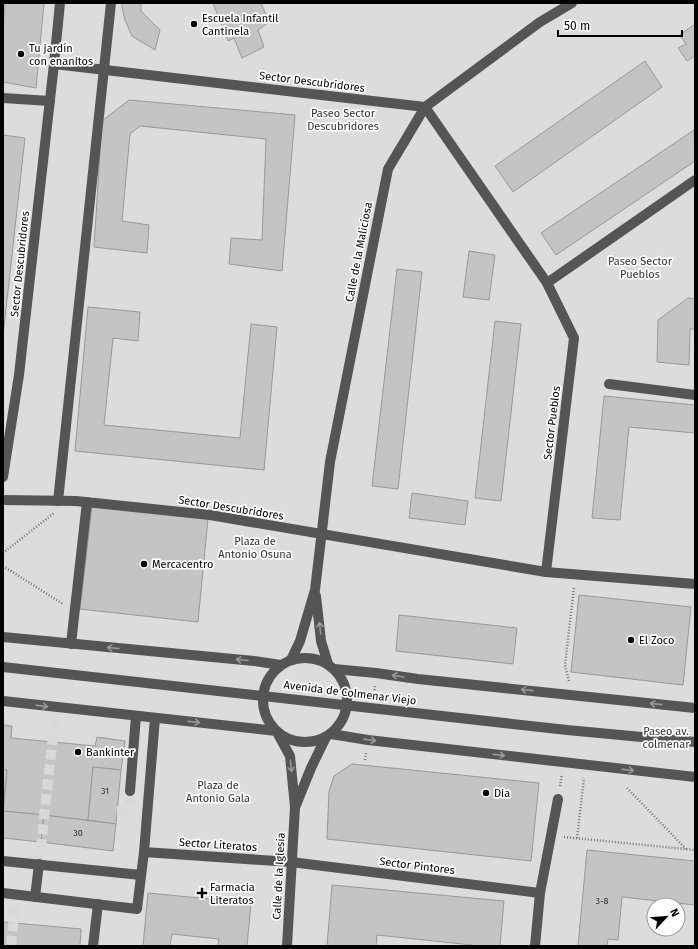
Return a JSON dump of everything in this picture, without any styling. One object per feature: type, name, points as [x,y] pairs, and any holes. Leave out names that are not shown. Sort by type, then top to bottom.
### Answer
[{"type":"street","name":"Sector Descubridores","points":[[3,477],[20,375],[60,3]]},
{"type":"street","points":[[58,501],[111,3]]},
{"type":"street","name":"Calle de la Maliciosa","points":[[291,660],[300,641],[315,590],[330,462],[388,169],[425,107],[540,22],[572,3]]},
{"type":"street","name":"Sector Descubridores","points":[[54,64],[425,107]]},
{"type":"street","points":[[3,98],[50,101]]},
{"type":"street","name":"Sector Pueblos","points":[[425,107],[547,283],[574,338],[546,572]]},
{"type":"street","points":[[547,283],[695,180]]},
{"type":"street","points":[[609,384],[695,395]]},
{"type":"street","name":"Sector Descubridores","points":[[3,500],[88,502],[210,515],[322,535]]},
{"type":"street","points":[[72,644],[88,502]]},
{"type":"street","points":[[322,535],[546,572],[695,584]]},
{"type":"street","name":"Calle de la Maliciosa","points":[[315,590],[321,641],[331,666],[342,679],[347,692],[348,705]]},
{"type":"street","name":"Avenida de Colmenar Viejo","points":[[3,637],[254,661],[281,665]]},
{"type":"street","name":"Avenida de Colmenar Viejo","points":[[291,660],[304,657],[316,659],[331,666],[418,680],[695,708]]},
{"type":"street","points":[[263,695],[266,684],[272,673],[281,665],[291,660]]},
{"type":"street","name":"Avenida de Colmenar Viejo","points":[[3,667],[568,730],[695,742]]},
{"type":"street","name":"Calle de la Iglesia","points":[[263,695],[264,708],[268,721],[276,731],[290,756],[295,807],[287,946]]},
{"type":"street","points":[[3,701],[276,731],[287,739],[300,742],[314,742],[329,736],[695,777]]},
{"type":"street","name":"Calle de la Iglesia","points":[[295,807],[311,768],[329,736],[340,726],[348,705]]},
{"type":"street","points":[[130,791],[136,716]]},
{"type":"street","points":[[3,893],[137,909],[144,852],[155,718]]},
{"type":"street","points":[[534,946],[540,893],[558,799]]},
{"type":"street","name":"Sector Literatos","points":[[144,852],[291,862]]},
{"type":"street","points":[[3,860],[141,875]]},
{"type":"street","name":"Sector Pintores","points":[[291,862],[540,893]]},
{"type":"street","points":[[35,897],[39,864]]},
{"type":"street","points":[[93,946],[98,904]]},
{"type":"path","points":[[3,554],[71,501]]},
{"type":"path","points":[[3,566],[75,612]]},
{"type":"path","points":[[572,695],[565,665],[576,575]]},
{"type":"path","points":[[577,838],[585,765]]},
{"type":"path","points":[[558,799],[563,769]]},
{"type":"path","points":[[628,788],[686,849]]},
{"type":"path","points":[[551,836],[695,850]]},
{"type":"green space","points":[[3,3],[695,3],[695,946],[3,946]]},
{"type":"building","name":"Tu jardín con enanitos","points":[[5,3],[44,3],[36,88],[3,82],[3,26]]},
{"type":"building","points":[[122,3],[141,3],[141,11],[160,30],[155,50],[132,36],[125,20]]},
{"type":"building","points":[[213,3],[261,3],[269,22],[258,30],[264,47],[242,58],[234,38],[228,41]]},
{"type":"building","points":[[695,24],[695,56],[687,61],[678,48],[686,44],[680,35]]},
{"type":"building","points":[[645,61],[662,87],[513,192],[495,166]]},
{"type":"building","points":[[129,100],[295,115],[282,271],[229,264],[231,238],[262,240],[266,139],[140,126],[130,134],[122,221],[149,225],[147,253],[94,247],[102,121]]},
{"type":"building","points":[[694,130],[695,161],[556,255],[541,233]]},
{"type":"building","points":[[3,135],[25,138],[3,336]]},
{"type":"building","points":[[469,251],[495,255],[489,300],[463,297]]},
{"type":"building","points":[[397,269],[422,272],[398,489],[372,486]]},
{"type":"building","points":[[688,298],[695,299],[695,329],[690,329],[689,365],[657,362],[658,320]]},
{"type":"building","points":[[88,307],[140,312],[138,341],[113,338],[104,425],[240,438],[251,324],[277,327],[264,470],[75,451]]},
{"type":"building","points":[[495,321],[521,324],[501,501],[475,498]]},
{"type":"building","points":[[604,396],[695,405],[695,433],[629,427],[620,520],[592,518]]},
{"type":"building","points":[[412,493],[468,501],[465,525],[409,518]]},
{"type":"building","name":"Mercacentro","points":[[92,506],[208,519],[198,622],[80,609]]},
{"type":"building","name":"El Zoco","points":[[579,595],[691,607],[683,685],[571,672]]},
{"type":"building","points":[[399,615],[517,628],[513,664],[396,651]]},
{"type":"building","points":[[3,725],[12,726],[11,738],[95,746],[97,737],[125,741],[121,770],[93,767],[88,820],[3,811],[7,770],[3,770]]},
{"type":"building","points":[[352,764],[539,783],[531,861],[327,839],[329,791],[334,776]]},
{"type":"building","points":[[93,767],[121,770],[116,824],[88,820]]},
{"type":"building","points":[[3,770],[7,770],[3,812]]},
{"type":"building","points":[[3,811],[44,815],[41,842],[3,838]]},
{"type":"building","points":[[44,815],[116,824],[113,851],[41,842]]},
{"type":"building","points":[[587,850],[695,861],[695,905],[686,904],[686,897],[646,897],[646,900],[622,897],[618,940],[608,939],[607,946],[578,946]]},
{"type":"building","points":[[332,885],[504,901],[500,946],[472,946],[377,935],[376,946],[327,946]]},
{"type":"building","points":[[148,893],[251,903],[247,946],[218,946],[219,939],[172,934],[170,946],[143,946]]},
{"type":"building","points":[[3,922],[81,929],[80,946],[3,946]]},
{"type":"tunnel","points":[[39,864],[56,708]]},
{"type":"tunnel","points":[[117,811],[125,811],[129,807],[130,791]]},
{"type":"tunnel","points":[[11,946],[16,895]]},
{"type":"place","name":"Escuela Infantil Cantinela","points":[[194,24]]},
{"type":"place","name":"Tu jardín con enanitos","points":[[21,54]]},
{"type":"place","name":"Mercacentro","points":[[144,564]]},
{"type":"place","name":"El Zoco","points":[[631,640]]},
{"type":"place","name":"Bankinter","points":[[78,752]]},
{"type":"place","name":"Dia","points":[[486,793]]},
{"type":"place","name":"Farmacia Literatos","points":[[202,893]]},
{"type":"park label","name":"Paseo Sector Descubridores","points":[[343,119]]},
{"type":"park label","name":"Paseo Sector Pueblos","points":[[640,267]]},
{"type":"park label","name":"Plaza de Antonio Osuna","points":[[255,547]]},
{"type":"park label","name":"Paseo av. colmenar","points":[[666,737]]},
{"type":"park label","name":"Plaza de Antonio Gala","points":[[218,791]]}]
